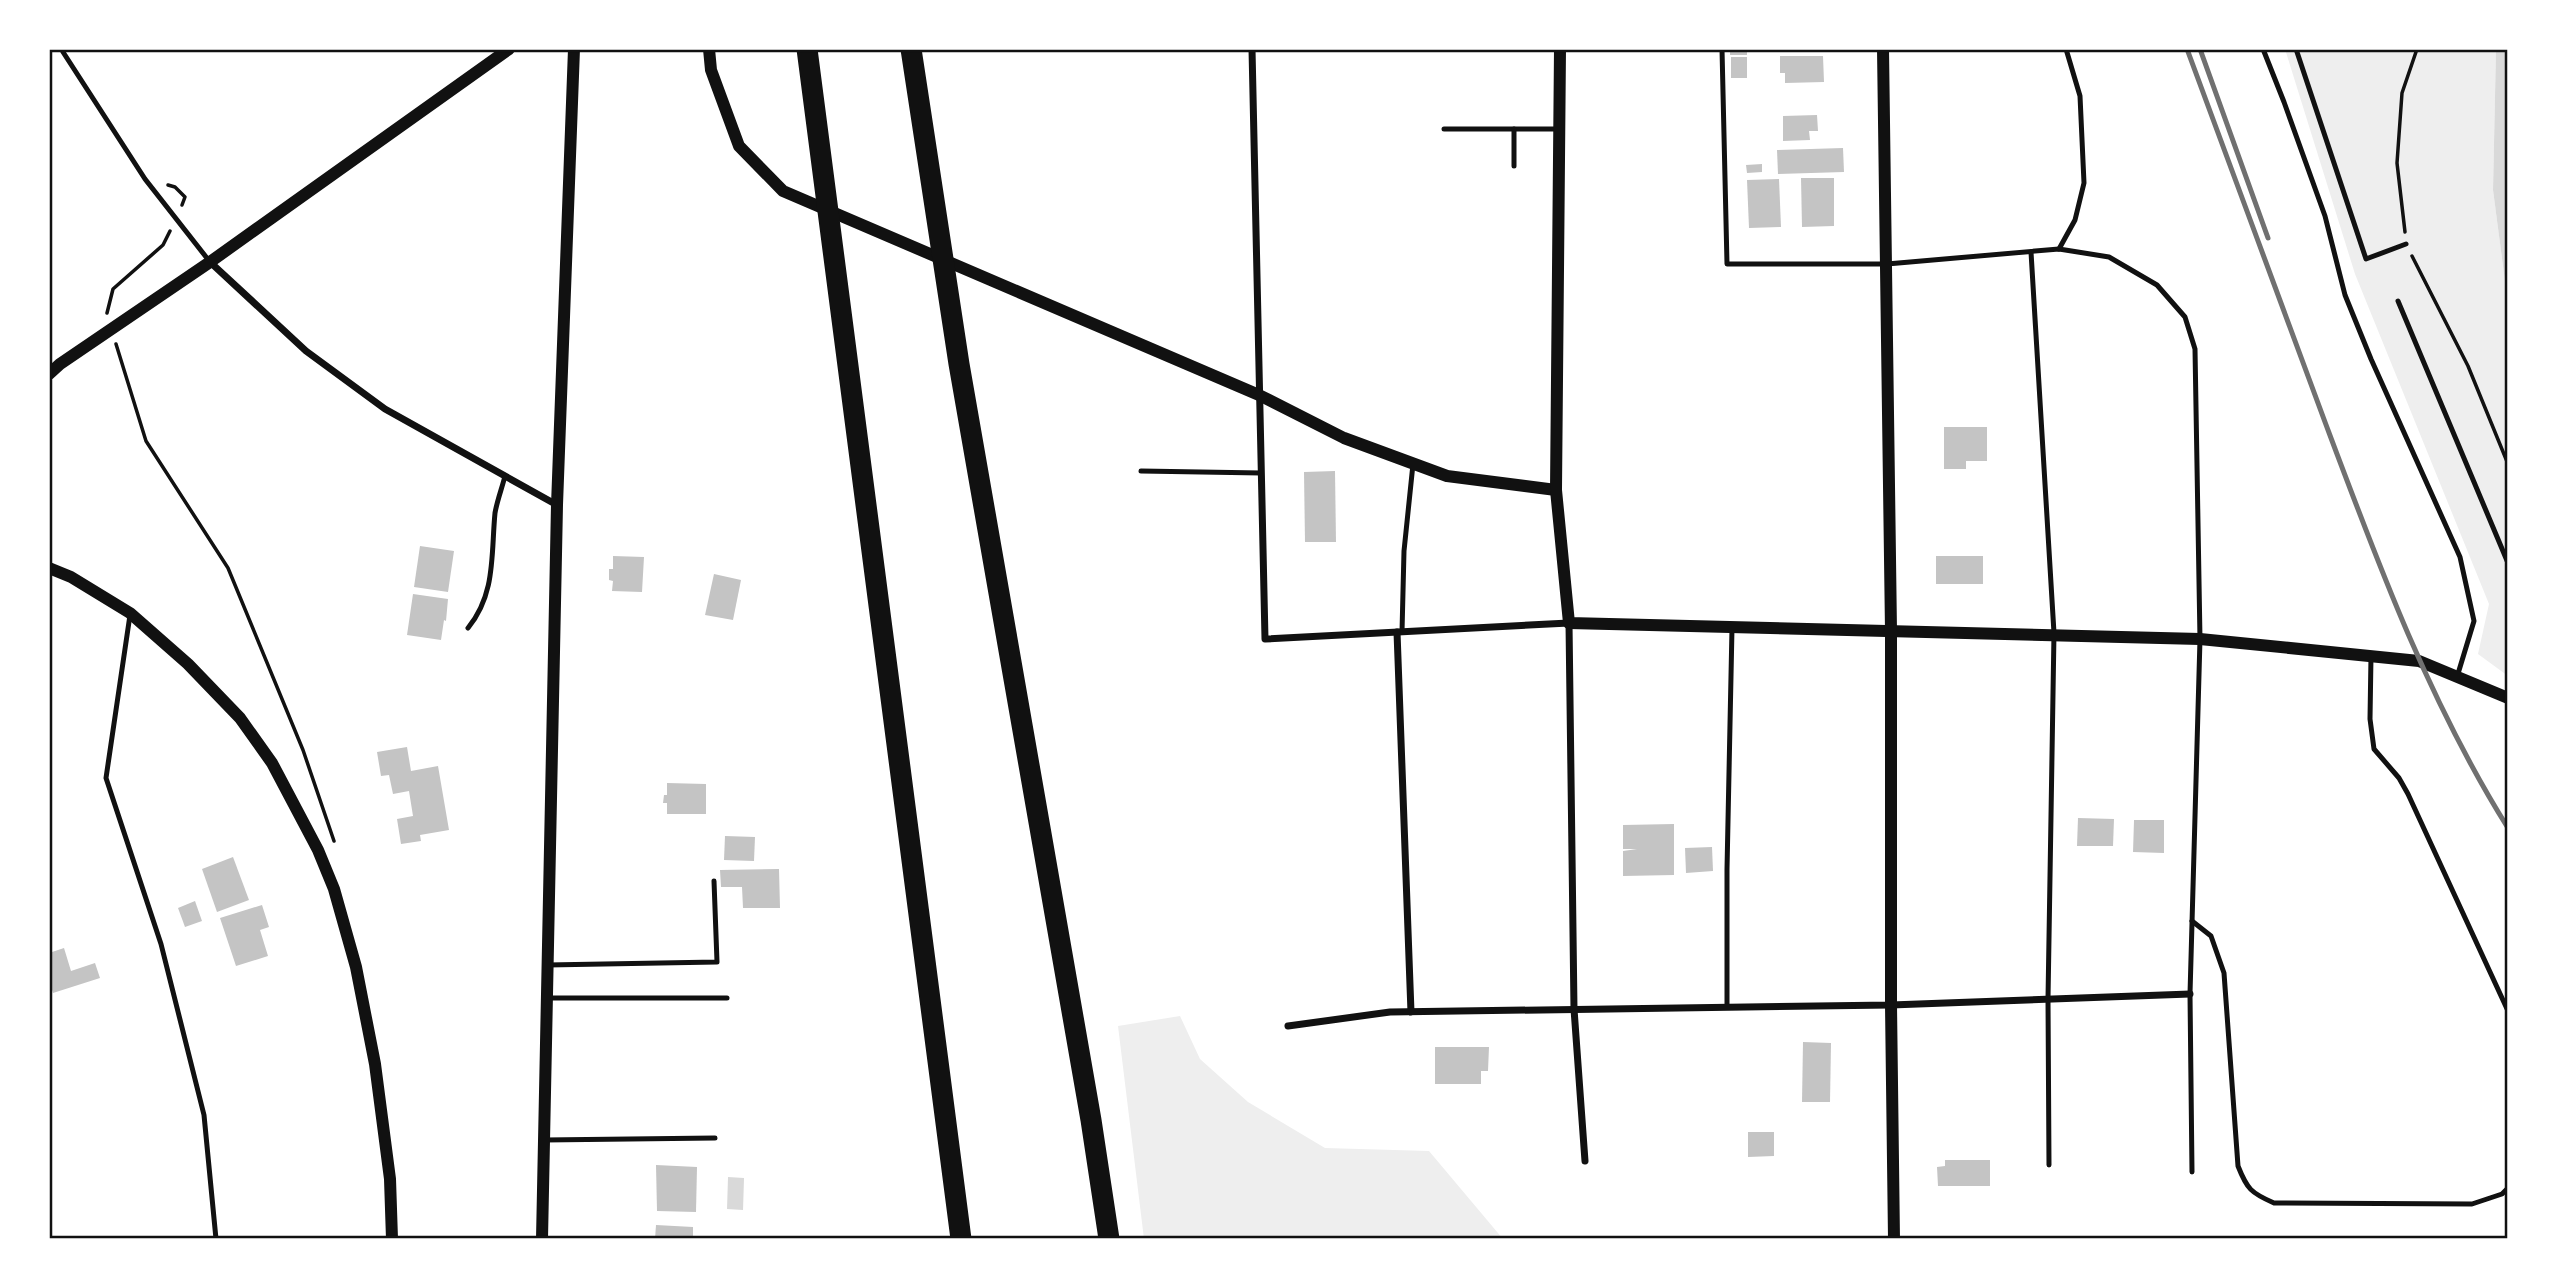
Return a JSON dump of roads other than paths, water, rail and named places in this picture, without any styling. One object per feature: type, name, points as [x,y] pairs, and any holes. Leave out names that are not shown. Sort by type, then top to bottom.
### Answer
[{"type":"highway","points":[[807,49],[961,1239]]},
{"type":"highway","points":[[911,49],[959,364],[1091,1120],[1109,1239]]},
{"type":"street","points":[[49,374],[509,49]]},
{"type":"street","points":[[542,1239],[557,505],[574,49]]},
{"type":"street","points":[[709,49],[711,70],[739,146],[783,191],[1259,395],[1344,438],[1447,476],[1556,490]]},
{"type":"street","points":[[1252,49],[1265,639],[1569,623],[2200,639],[2419,662],[2508,698]]},
{"type":"street","points":[[1560,49],[1556,490],[1569,623],[1574,1009],[1586,1161]]},
{"type":"street","points":[[1883,49],[1891,631],[1894,1239]]},
{"type":"street","points":[[210,262],[306,351],[385,409],[557,505]]},
{"type":"street","points":[[49,568],[71,577],[130,613],[188,664],[240,718],[272,763],[318,850],[334,889],[356,967],[375,1064],[390,1179],[392,1239]]},
{"type":"street","points":[[1400,632],[1411,1012]]},
{"type":"street","points":[[1288,1026],[1411,1012],[1891,1005],[2190,994]]},
{"type":"lane","points":[[1722,49],[1727,264],[1887,264],[2060,249],[2109,257],[2157,285],[2185,317],[2195,349],[2200,639],[2190,994],[2192,1172]]},
{"type":"lane","points":[[2060,249],[2075,220],[2084,183],[2081,96],[2066,49]]},
{"type":"lane","points":[[2263,49],[2325,216],[2345,295],[2460,557],[2474,621],[2457,677]]},
{"type":"lane","points":[[2296,49],[2366,259],[2406,244]]},
{"type":"lane","points":[[63,52],[145,179],[210,262]]},
{"type":"lane","points":[[1514,129],[1514,166]]},
{"type":"lane","points":[[1444,130],[1559,129]]},
{"type":"lane","points":[[2031,252],[2054,634],[2048,999],[2049,1164]]},
{"type":"lane","points":[[2398,301],[2508,563]]},
{"type":"lane","points":[[1400,632],[1404,551],[1413,464]]},
{"type":"lane","points":[[1141,471],[1261,473]]},
{"type":"lane","points":[[468,628],[480,614],[491,580],[495,512],[505,476]]},
{"type":"lane","points":[[130,613],[106,778],[161,944],[204,1115],[216,1239]]},
{"type":"lane","points":[[1727,1006],[1732,627]]},
{"type":"lane","points":[[2371,656],[2370,719],[2374,749],[2399,778],[2408,794],[2508,1011]]},
{"type":"lane","points":[[547,965],[717,962],[713,881]]},
{"type":"lane","points":[[2192,921],[2211,936],[2224,973],[2238,1166],[2246,1187],[2259,1197],[2274,1203],[2459,1204],[2472,1204],[2492,1198],[2508,1188]]},
{"type":"lane","points":[[547,998],[727,998]]},
{"type":"lane","points":[[544,1140],[715,1138]]},
{"type":"railway","points":[[2187,49],[2364,526],[2406,630],[2453,731],[2508,828]]},
{"type":"railway","points":[[2200,49],[2268,238]]}]
